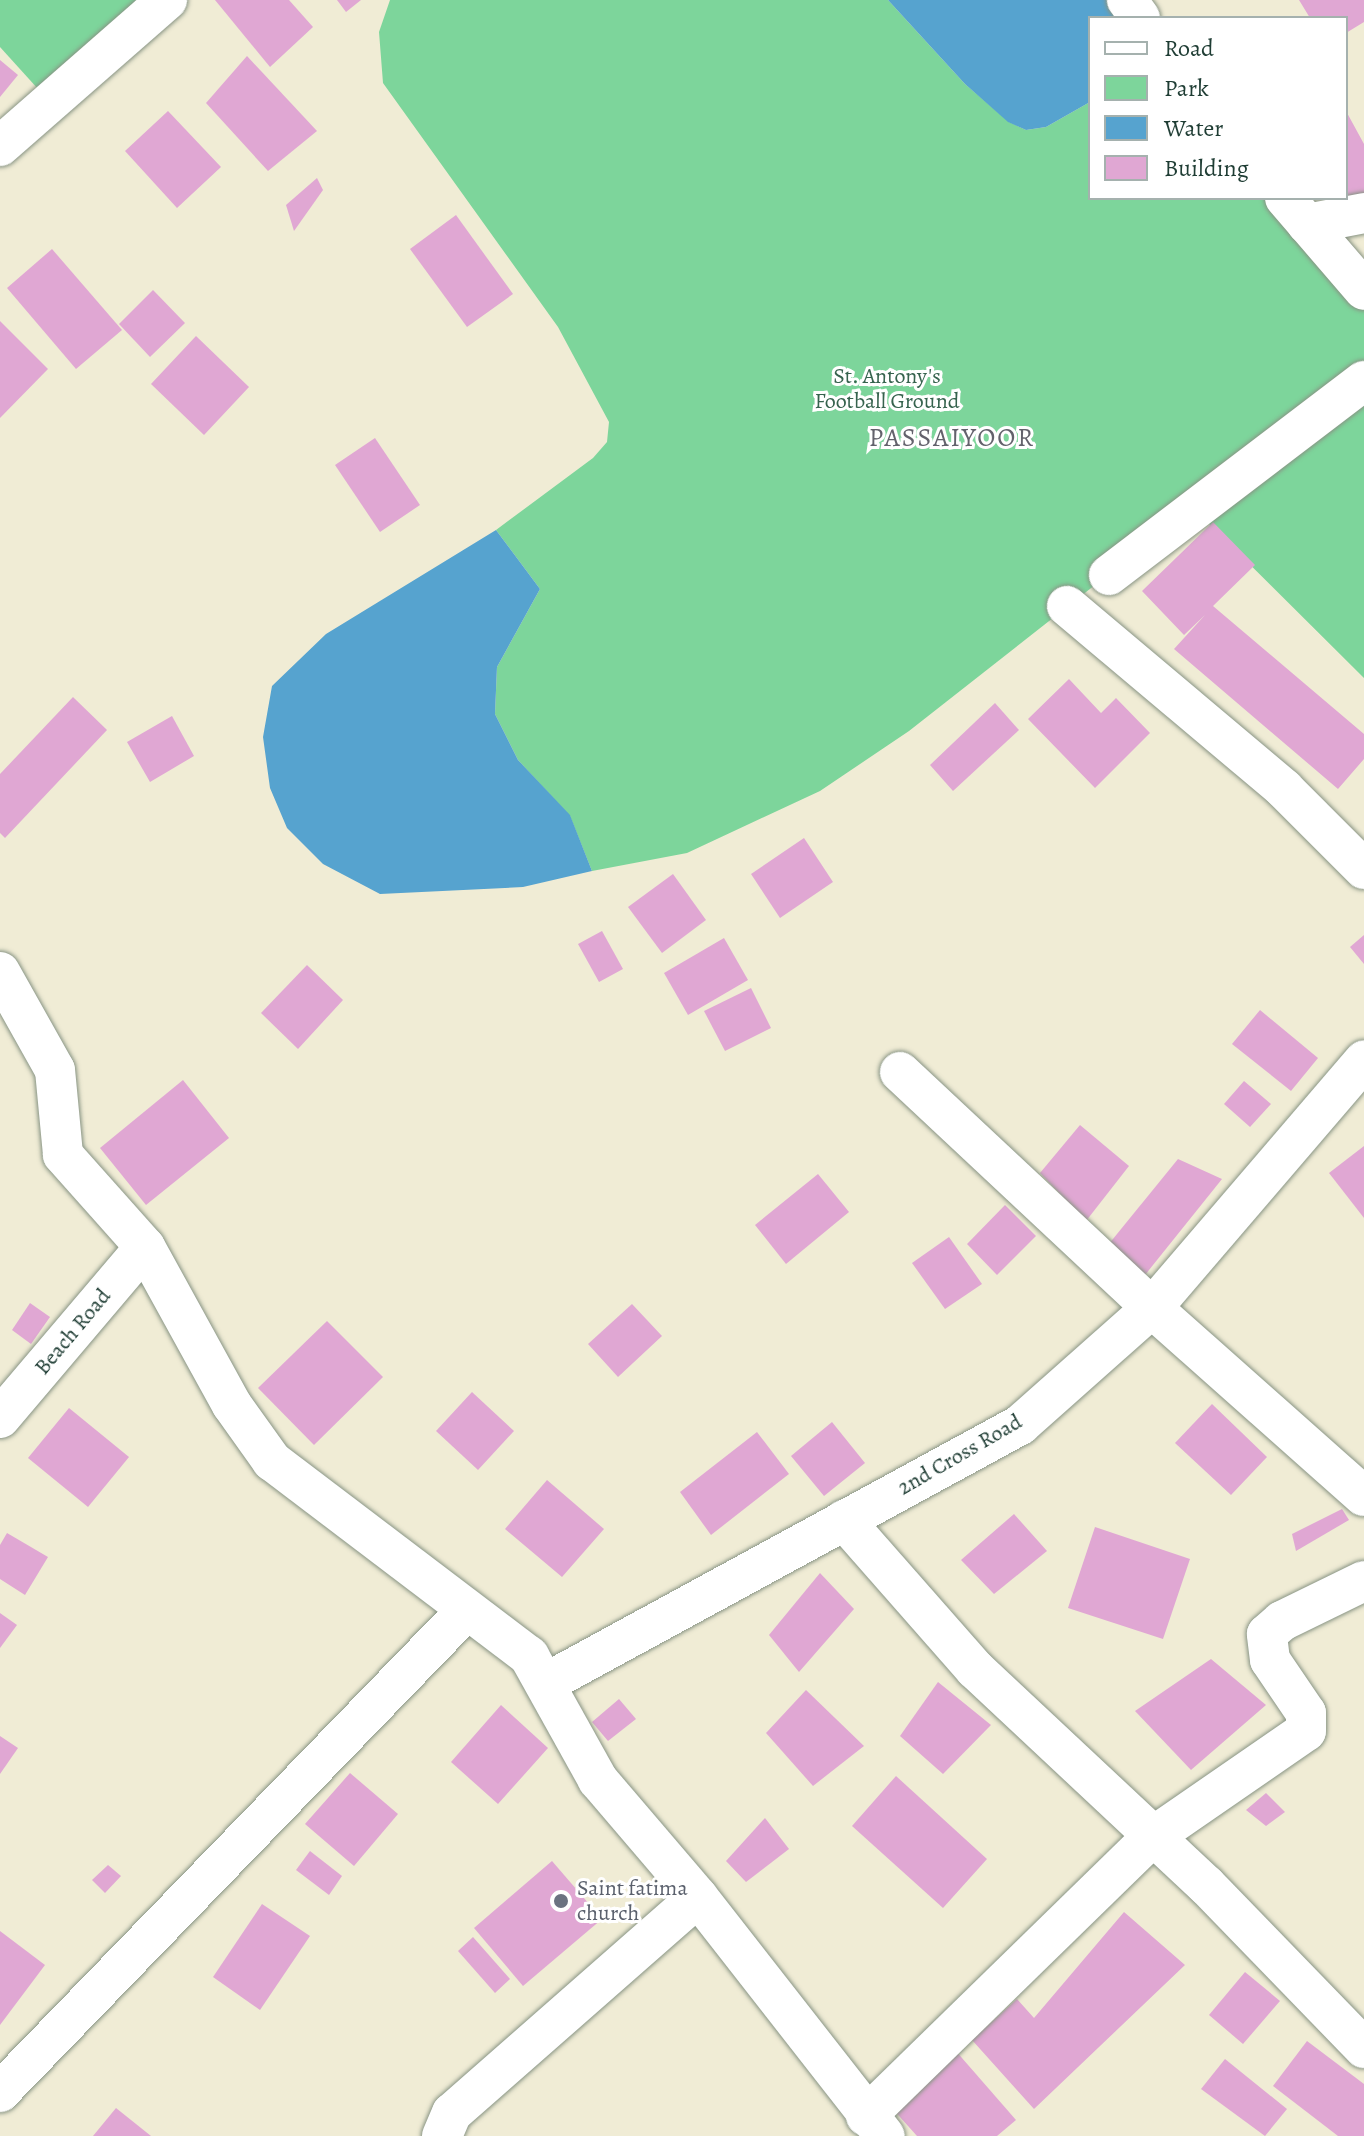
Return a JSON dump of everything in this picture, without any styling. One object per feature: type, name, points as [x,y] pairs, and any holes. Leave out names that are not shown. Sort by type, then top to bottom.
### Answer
[{"type":"street","points":[[0,146],[167,0]]},
{"type":"street","points":[[1296,211],[1364,213]]},
{"type":"street","points":[[1296,211],[1364,290]]},
{"type":"street","points":[[1109,575],[1364,381]]},
{"type":"street","points":[[1067,606],[1284,789],[1364,869]]},
{"type":"street","points":[[0,972],[55,1070],[63,1155],[145,1247],[232,1405],[272,1461],[529,1656],[598,1780],[698,1897],[875,2126],[1151,1838],[1306,1731],[1306,1713],[1270,1660],[1267,1634],[1282,1621],[1364,1581]]},
{"type":"street","name":"2nd Cross Road","points":[[546,1683],[1020,1425],[1152,1308],[1364,1061]]},
{"type":"street","points":[[900,1072],[1152,1308],[1364,1496]]},
{"type":"street","name":"Beach Road","points":[[0,1418],[145,1247]]},
{"type":"street","points":[[844,1520],[975,1669],[1151,1838],[1206,1885],[1364,2048]]},
{"type":"street","points":[[0,2092],[466,1611]]},
{"type":"street","points":[[442,2136],[452,2113],[698,1897]]},
{"type":"green space","points":[[0,0],[136,0],[153,14],[48,100],[0,47]]},
{"type":"green space","name":"St. Antony's Football Ground","points":[[390,0],[888,0],[965,84],[1009,122],[1026,130],[1046,127],[1088,103],[1088,200],[1287,200],[1364,290],[1364,678],[1193,508],[909,731],[820,791],[687,853],[592,871],[570,816],[518,760],[495,714],[497,667],[540,589],[496,530],[593,458],[607,442],[609,422],[558,327],[383,83],[379,32]]},
{"type":"water","points":[[888,0],[1127,0],[1139,16],[1088,16],[1088,103],[1046,127],[1026,130],[1008,122],[965,84]]},
{"type":"water","points":[[496,530],[540,589],[497,667],[495,714],[518,760],[570,815],[592,871],[523,887],[380,894],[323,864],[287,828],[270,788],[263,737],[272,686],[326,634]]},
{"type":"building","points":[[215,0],[289,0],[313,27],[270,67]]},
{"type":"building","points":[[337,0],[361,0],[346,12]]},
{"type":"building","points":[[1299,0],[1364,0],[1364,22],[1348,32],[1348,16],[1309,16]]},
{"type":"building","points":[[247,56],[317,131],[268,171],[206,103]]},
{"type":"building","points":[[0,60],[18,75],[0,97]]},
{"type":"building","points":[[168,111],[221,167],[177,208],[125,151]]},
{"type":"building","points":[[1348,115],[1364,144],[1364,199],[1336,214],[1328,200],[1348,200]]},
{"type":"building","points":[[317,178],[323,190],[294,231],[286,205]]},
{"type":"building","points":[[456,215],[513,294],[467,327],[410,249]]},
{"type":"building","points":[[52,249],[122,330],[76,369],[7,288]]},
{"type":"building","points":[[153,290],[185,323],[150,357],[119,324]]},
{"type":"building","points":[[0,321],[48,369],[0,418]]},
{"type":"building","points":[[196,336],[249,387],[204,435],[151,384]]},
{"type":"building","points":[[375,438],[420,505],[380,532],[335,465]]},
{"type":"building","points":[[1213,522],[1255,565],[1213,606],[1364,734],[1364,759],[1338,789],[1174,649],[1205,615],[1184,635],[1142,591]]},
{"type":"building","points":[[1069,679],[1101,713],[1116,698],[1150,733],[1095,788],[1028,719]]},
{"type":"building","points":[[73,697],[107,730],[5,838],[0,833],[0,774]]},
{"type":"building","points":[[995,703],[1019,730],[953,791],[930,765]]},
{"type":"building","points":[[172,716],[194,756],[150,782],[127,742]]},
{"type":"building","points":[[804,838],[833,882],[780,918],[751,874]]},
{"type":"building","points":[[673,874],[706,920],[662,953],[628,907]]},
{"type":"building","points":[[602,931],[623,969],[599,982],[578,944]]},
{"type":"building","points":[[1364,935],[1364,964],[1350,947]]},
{"type":"building","points":[[724,938],[748,980],[688,1015],[664,973]]},
{"type":"building","points":[[307,965],[343,1000],[298,1049],[261,1013]]},
{"type":"building","points":[[751,988],[771,1028],[725,1051],[704,1011]]},
{"type":"building","points":[[1260,1010],[1318,1058],[1291,1091],[1232,1044]]},
{"type":"building","points":[[183,1080],[229,1138],[146,1205],[100,1148]]},
{"type":"building","points":[[1244,1081],[1271,1104],[1250,1127],[1224,1104]]},
{"type":"building","points":[[1080,1125],[1129,1166],[1086,1221],[1040,1173]]},
{"type":"building","points":[[1364,1146],[1364,1218],[1329,1173]]},
{"type":"building","points":[[1178,1159],[1222,1179],[1141,1280],[1104,1250]]},
{"type":"building","points":[[818,1174],[849,1212],[786,1264],[755,1225]]},
{"type":"building","points":[[1005,1205],[1036,1236],[997,1275],[967,1244]]},
{"type":"building","points":[[949,1237],[982,1284],[945,1309],[912,1263]]},
{"type":"building","points":[[30,1303],[50,1317],[31,1344],[12,1330]]},
{"type":"building","points":[[632,1304],[662,1336],[618,1377],[588,1344]]},
{"type":"building","points":[[327,1321],[383,1377],[314,1445],[258,1388]]},
{"type":"building","points":[[472,1392],[514,1431],[478,1470],[436,1431]]},
{"type":"building","points":[[1212,1404],[1267,1457],[1231,1495],[1175,1443]]},
{"type":"building","points":[[69,1408],[129,1457],[88,1507],[28,1458]]},
{"type":"building","points":[[832,1422],[865,1463],[824,1496],[791,1456]]},
{"type":"building","points":[[757,1432],[789,1474],[711,1535],[680,1492]]},
{"type":"building","points":[[547,1480],[604,1529],[562,1577],[505,1529]]},
{"type":"building","points":[[1342,1509],[1349,1520],[1296,1551],[1292,1534]]},
{"type":"building","points":[[1014,1514],[1047,1551],[994,1594],[961,1560]]},
{"type":"building","points":[[1095,1527],[1190,1559],[1163,1639],[1068,1608]]},
{"type":"building","points":[[7,1533],[48,1557],[25,1595],[0,1579],[0,1545]]},
{"type":"building","points":[[820,1573],[854,1609],[799,1672],[769,1635]]},
{"type":"building","points":[[0,1613],[17,1625],[0,1648]]},
{"type":"building","points":[[1211,1659],[1266,1705],[1191,1770],[1135,1711]]},
{"type":"building","points":[[938,1682],[991,1725],[943,1774],[900,1736]]},
{"type":"building","points":[[806,1690],[864,1746],[813,1786],[766,1733]]},
{"type":"building","points":[[619,1699],[636,1719],[608,1741],[592,1722]]},
{"type":"building","points":[[501,1705],[548,1748],[498,1804],[451,1762]]},
{"type":"building","points":[[0,1736],[18,1748],[0,1774]]},
{"type":"building","points":[[350,1773],[398,1814],[354,1866],[305,1824]]},
{"type":"building","points":[[896,1776],[987,1859],[943,1908],[852,1826]]},
{"type":"building","points":[[1266,1793],[1285,1812],[1266,1826],[1246,1810]]},
{"type":"building","points":[[765,1818],[789,1849],[746,1882],[726,1861]]},
{"type":"building","points":[[310,1851],[342,1876],[329,1895],[296,1870]]},
{"type":"building","points":[[552,1861],[602,1919],[523,1986],[474,1928]]},
{"type":"building","points":[[108,1865],[121,1876],[105,1893],[92,1880]]},
{"type":"building","points":[[262,1904],[310,1936],[260,2010],[213,1977]]},
{"type":"building","points":[[1124,1912],[1185,1965],[1034,2109],[972,2040],[1017,1999],[1034,2018]]},
{"type":"building","points":[[0,1931],[45,1965],[0,2025]]},
{"type":"building","points":[[473,1937],[510,1979],[495,1993],[458,1951]]},
{"type":"building","points":[[1245,1972],[1280,2001],[1243,2044],[1209,2015]]},
{"type":"building","points":[[1307,2041],[1364,2084],[1364,2136],[1338,2136],[1273,2086]]},
{"type":"building","points":[[955,2050],[1016,2120],[997,2136],[917,2136],[891,2107]]},
{"type":"building","points":[[1225,2059],[1287,2109],[1265,2136],[1201,2089]]},
{"type":"building","points":[[116,2108],[151,2136],[93,2136]]},
{"type":"place","name":"Saint fatima church","points":[[561,1901]]},
{"type":"district","name":"PASSAIYOOR","points":[[952,438]]}]
